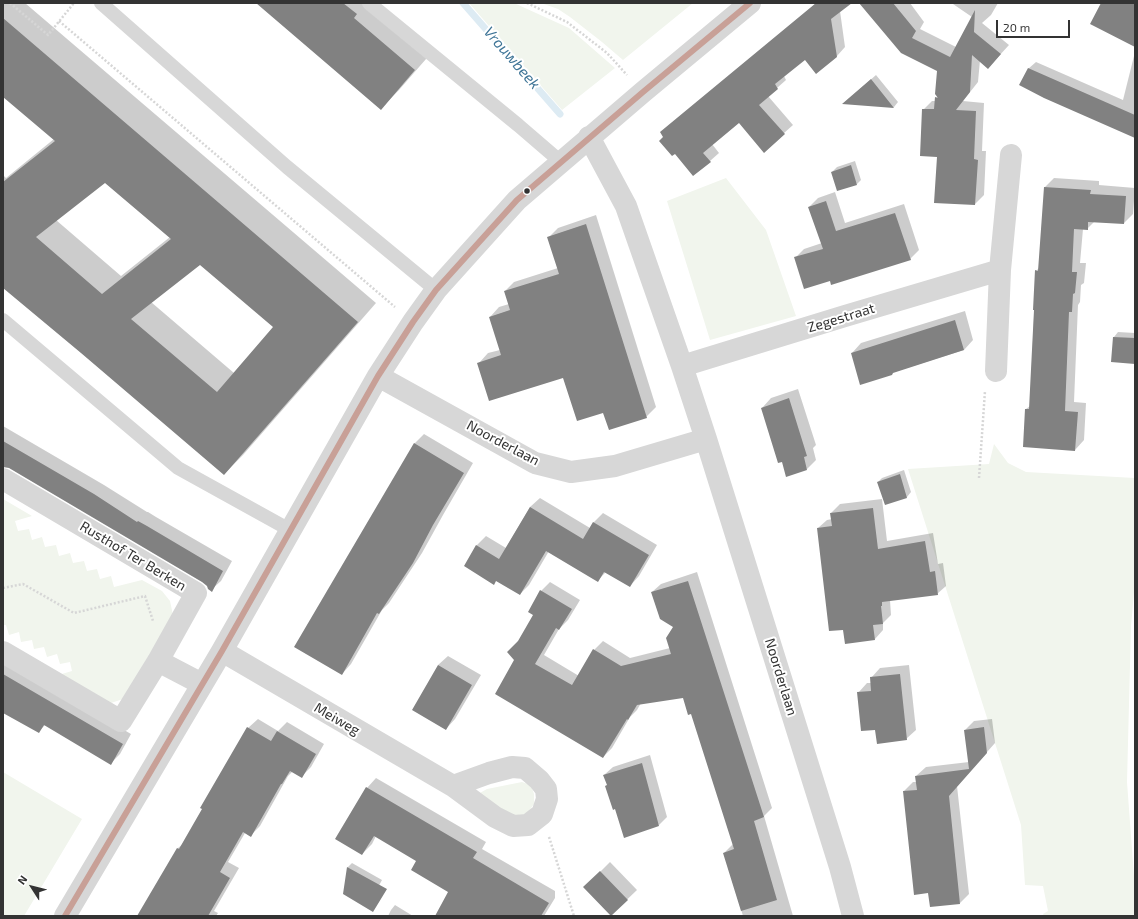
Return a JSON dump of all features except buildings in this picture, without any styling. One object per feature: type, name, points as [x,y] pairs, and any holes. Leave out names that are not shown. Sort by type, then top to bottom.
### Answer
[{"type":"street","points":[[65,916],[222,651],[378,376],[436,290],[516,200],[750,3]]},
{"type":"street","name":"Noorderlaan","points":[[589,137],[626,206],[682,366],[840,867],[853,916]]},
{"type":"street","points":[[996,371],[1000,270],[1010,156]]},
{"type":"street","name":"Zegestraat","points":[[682,366],[1000,270]]},
{"type":"street","name":"Noorderlaan","points":[[378,376],[535,463],[571,472],[615,466],[706,439]]},
{"type":"street","name":"Rusthof Ter Berken","points":[[3,479],[196,593],[121,721],[3,652]]},
{"type":"street","name":"Meiweg","points":[[222,651],[453,786],[495,817],[513,826],[528,825],[535,819]]},
{"type":"street","points":[[162,653],[202,684]]},
{"type":"street","points":[[453,786],[512,767],[525,768],[539,780],[546,789],[547,799],[542,814],[535,819]]},
{"type":"lane","points":[[369,3],[518,124],[561,162]]},
{"type":"lane","points":[[107,5],[287,167],[436,290]]},
{"type":"lane","points":[[3,320],[178,468],[290,530]]},
{"type":"path","points":[[10,3],[48,35],[74,3]]},
{"type":"path","points":[[527,3],[568,22],[607,53],[643,92]]},
{"type":"path","points":[[59,21],[413,322]]},
{"type":"path","points":[[979,478],[985,390],[996,371]]},
{"type":"path","points":[[3,588],[23,584],[74,614],[145,596],[160,642],[162,653]]},
{"type":"path","points":[[535,819],[550,840],[574,916]]},
{"type":"shaded area","points":[[469,3],[514,3],[569,28],[615,68],[562,110]]},
{"type":"shaded area","points":[[541,3],[693,3],[623,60],[570,17],[558,9]]},
{"type":"shaded area","points":[[726,178],[766,230],[796,316],[710,340],[667,201]]},
{"type":"shaded area","points":[[994,444],[1008,463],[1026,472],[1135,478],[1135,581],[1131,626],[1127,782],[1135,890],[1135,916],[1044,916],[1043,914],[1048,911],[1043,886],[1025,885],[1021,825],[908,469],[989,464]]},
{"type":"shaded area","points":[[3,499],[32,516],[15,521],[18,531],[29,529],[32,540],[42,537],[45,547],[56,545],[59,556],[70,553],[73,563],[84,561],[87,571],[97,569],[100,579],[111,576],[114,587],[142,580],[162,591],[170,601],[173,615],[123,699],[111,703],[55,676],[72,671],[70,662],[60,664],[57,654],[47,657],[44,647],[34,649],[32,640],[21,642],[19,632],[9,635],[6,625],[3,625]]},
{"type":"shaded area","points":[[3,772],[82,819],[24,916],[3,916]]},
{"type":"shaded area","points":[[522,782],[531,785],[534,794],[534,804],[522,817],[510,815],[478,794],[487,789]]},
{"type":"waterway","name":"Vrouwbeek","points":[[463,3],[560,114]]},
{"type":"transit line","points":[[65,916],[222,651],[378,376],[436,290],[517,200],[750,3]]}]
